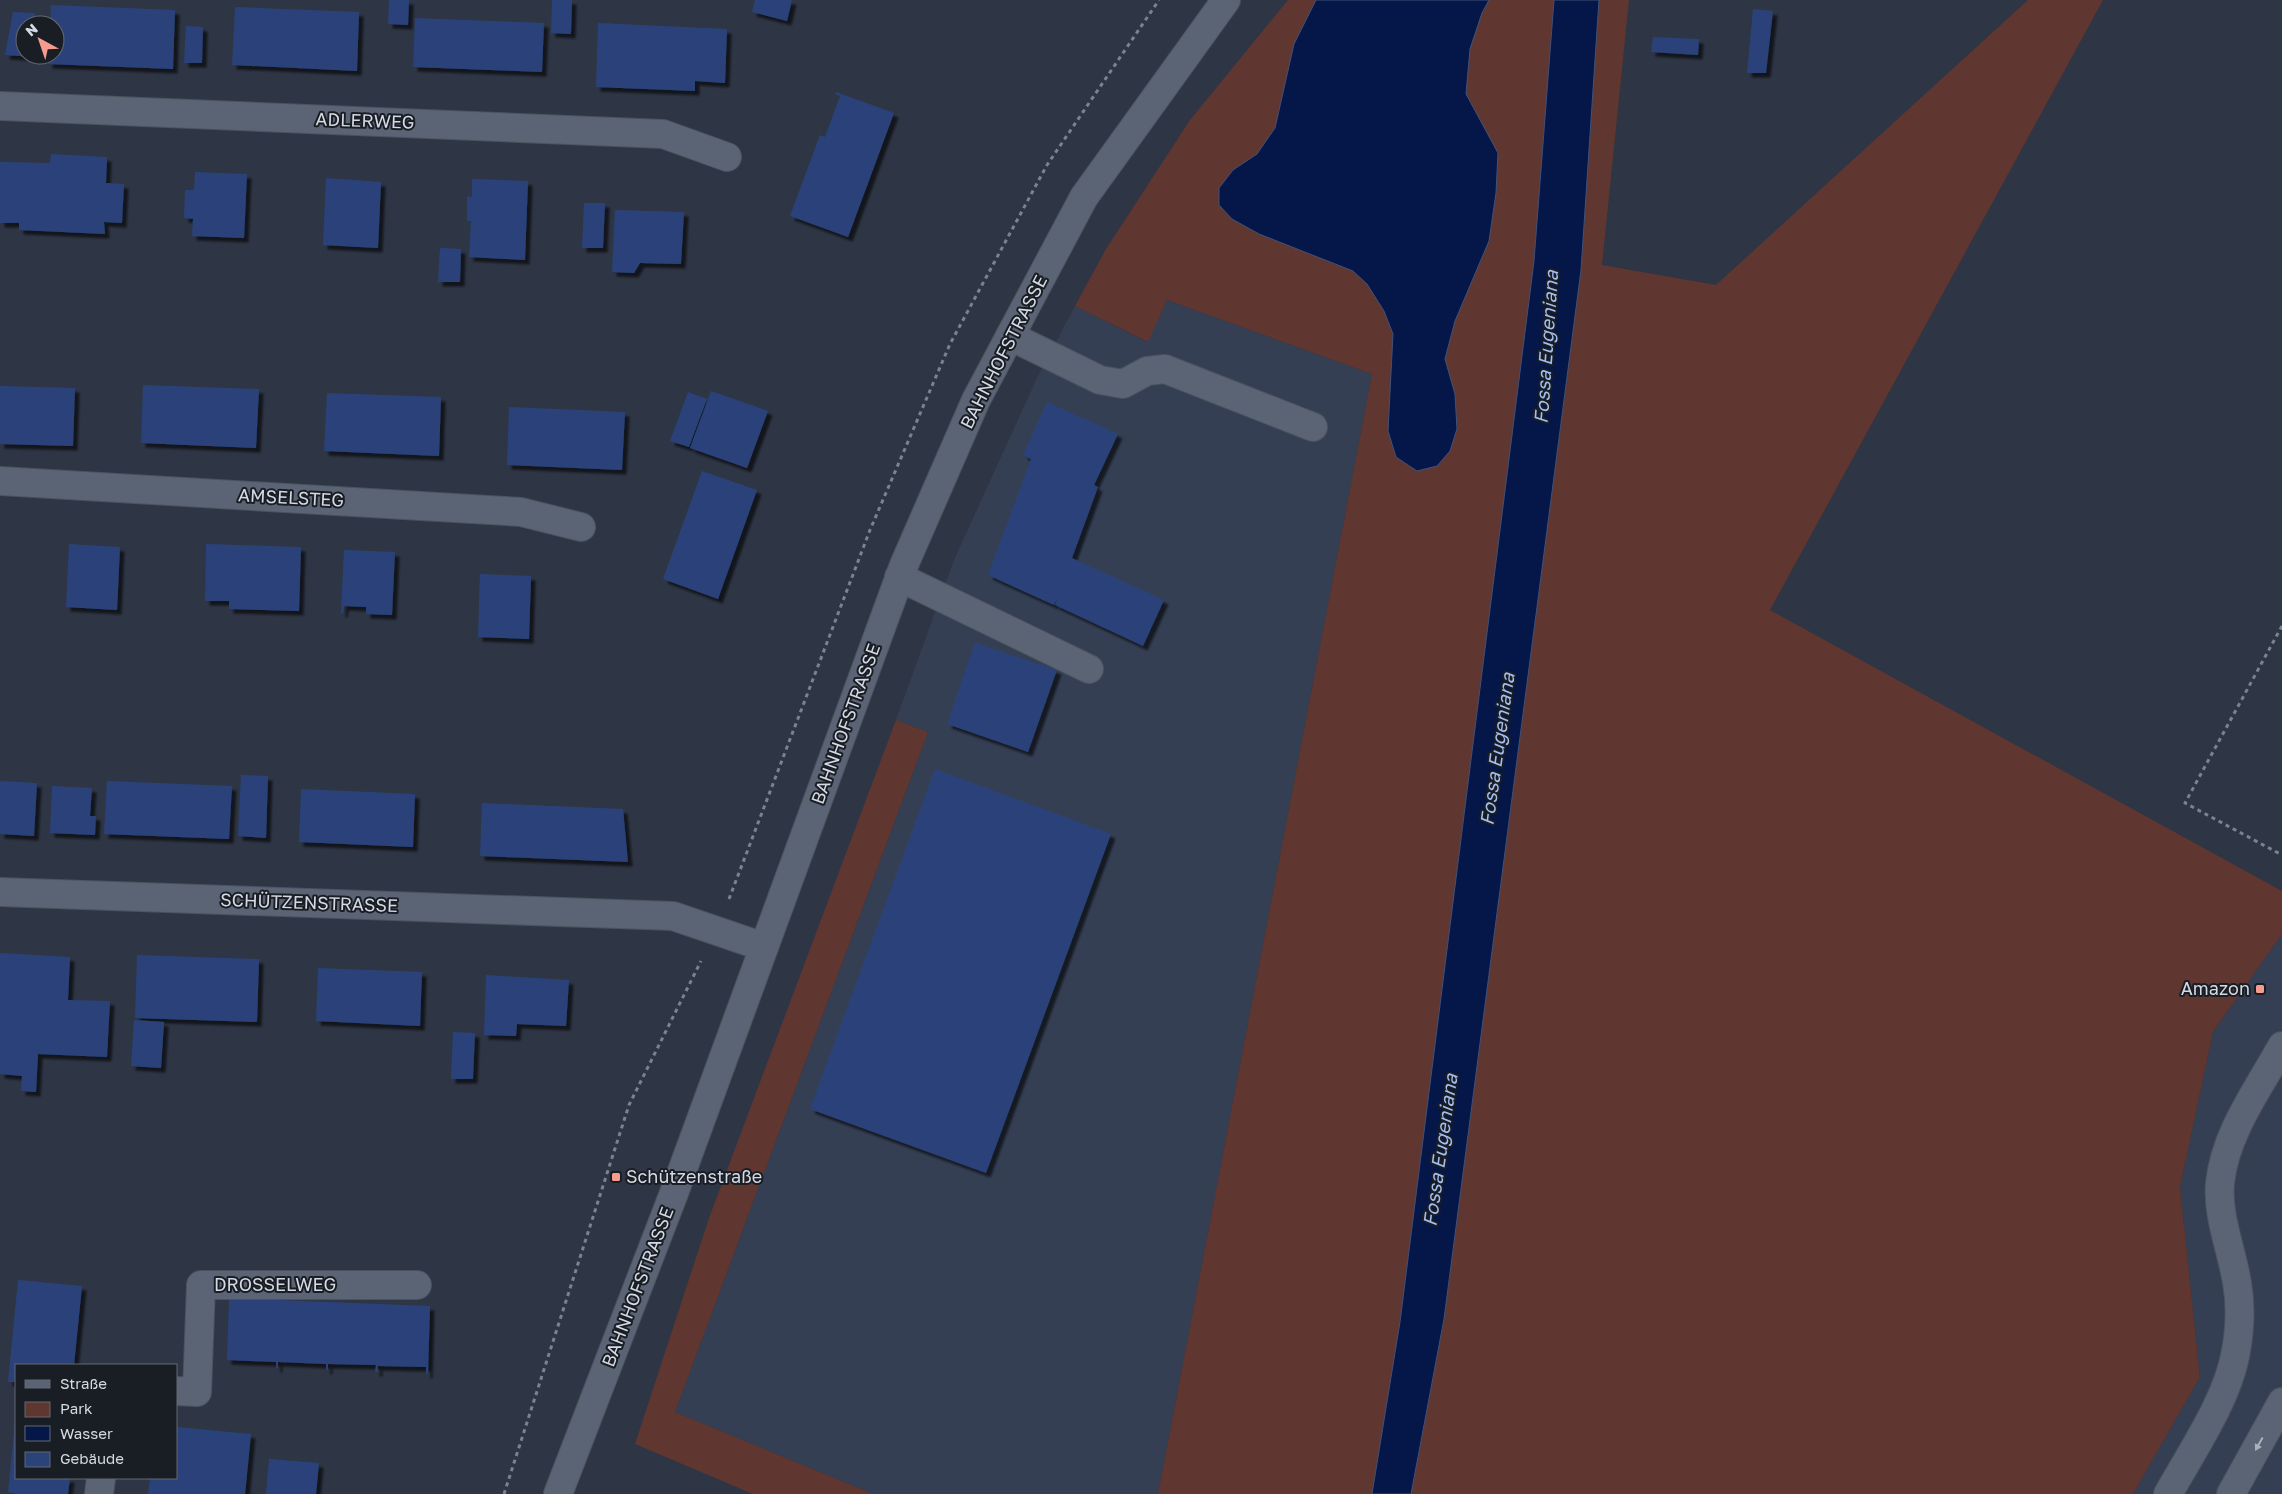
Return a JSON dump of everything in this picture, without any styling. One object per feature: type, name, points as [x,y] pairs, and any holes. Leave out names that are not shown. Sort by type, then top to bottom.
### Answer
[{"type":"street","name":"BAHNHOFSTRASSE","points":[[558,1494],[674,1193],[899,577],[976,400],[1084,197],[1226,0]]},
{"type":"street","name":"ADLERWEG","points":[[0,106],[663,134],[727,157]]},
{"type":"street","points":[[1010,336],[1100,380],[1124,384],[1147,371],[1165,369],[1313,427]]},
{"type":"street","name":"AMSELSTEG","points":[[0,481],[521,512],[581,527]]},
{"type":"street","points":[[899,577],[1089,669]]},
{"type":"street","name":"SCHÜTZENSTRASSE","points":[[0,892],[673,916],[764,947]]},
{"type":"street","points":[[2168,1494],[2211,1417],[2227,1380],[2236,1352],[2240,1316],[2237,1283],[2220,1208],[2220,1183],[2226,1153],[2241,1119],[2282,1046]]},
{"type":"street","name":"DROSSELWEG","points":[[178,1391],[197,1392],[201,1285],[416,1285]]},
{"type":"street","points":[[2232,1494],[2282,1402]]},
{"type":"street","points":[[99,1494],[101,1479]]},
{"type":"path","points":[[2282,626],[2185,803],[2282,855]]},
{"type":"path","points":[[504,1494],[629,1105],[718,930]]},
{"type":"shaded area","points":[[1167,300],[1372,374],[1158,1494],[873,1494],[675,1412],[928,732],[896,720],[954,560],[1037,378],[1075,306],[1147,342]]},
{"type":"shaded area","points":[[2282,934],[2282,1494],[2133,1494],[2200,1377],[2180,1187],[2213,1032]]},
{"type":"green space","points":[[1288,0],[1554,0],[1534,261],[1400,1322],[1372,1494],[1158,1494],[1372,374],[1167,300],[1148,342],[1075,306],[1106,249],[1190,120]]},
{"type":"green space","points":[[1599,0],[1629,0],[1602,265],[1716,285],[2028,0],[2103,0],[1770,610],[2282,891],[2282,934],[2213,1032],[2180,1187],[2200,1377],[2133,1494],[1411,1494],[1444,1319],[1581,270]]},
{"type":"green space","points":[[896,720],[928,732],[675,1412],[873,1494],[753,1494],[635,1444],[709,1218]]},
{"type":"water","points":[[1316,0],[1489,0],[1482,13],[1470,49],[1466,94],[1498,153],[1496,193],[1489,241],[1455,321],[1445,359],[1455,394],[1457,429],[1450,451],[1437,466],[1417,471],[1396,457],[1388,431],[1393,334],[1384,311],[1367,284],[1353,271],[1259,234],[1232,219],[1219,205],[1219,188],[1233,170],[1257,154],[1275,128],[1294,44]]},
{"type":"water","name":"Fossa Eugeniana","points":[[1554,0],[1599,0],[1581,270],[1444,1319],[1411,1494],[1372,1494],[1400,1322],[1534,261]]},
{"type":"building","points":[[389,0],[409,0],[408,25],[388,24]]},
{"type":"building","points":[[552,0],[572,0],[571,34],[551,33]]},
{"type":"building","points":[[755,0],[792,0],[787,21],[752,12]]},
{"type":"building","points":[[51,5],[175,10],[173,69],[65,65],[65,15],[50,15]]},
{"type":"building","points":[[235,7],[359,12],[357,71],[232,65]]},
{"type":"building","points":[[1753,9],[1773,11],[1766,73],[1747,73]]},
{"type":"building","points":[[13,12],[35,13],[35,15],[15,15],[15,56],[5,55]]},
{"type":"building","points":[[415,18],[544,23],[542,72],[413,67]]},
{"type":"building","points":[[598,23],[727,29],[725,83],[695,81],[695,91],[596,87]]},
{"type":"building","points":[[186,26],[203,27],[202,63],[184,63]]},
{"type":"building","points":[[1653,37],[1699,39],[1698,55],[1651,52]]},
{"type":"building","points":[[836,92],[894,113],[848,237],[790,216],[820,135],[825,137],[840,96],[835,94]]},
{"type":"building","points":[[51,154],[107,157],[106,183],[124,184],[122,223],[104,222],[105,234],[19,230],[19,223],[0,223],[0,162],[50,163]]},
{"type":"building","points":[[195,172],[247,174],[244,238],[192,236],[193,219],[184,218],[185,190],[194,190]]},
{"type":"building","points":[[326,178],[381,182],[378,248],[323,245]]},
{"type":"building","points":[[472,179],[528,181],[525,260],[469,257],[471,221],[467,221],[467,196],[472,197]]},
{"type":"building","points":[[584,203],[605,203],[603,248],[582,248]]},
{"type":"building","points":[[615,210],[684,212],[681,264],[640,263],[634,273],[612,272]]},
{"type":"building","points":[[440,248],[461,249],[460,282],[438,282]]},
{"type":"building","points":[[143,385],[259,389],[256,448],[141,443]]},
{"type":"building","points":[[0,386],[75,388],[73,446],[0,444]]},
{"type":"building","points":[[711,391],[768,411],[747,468],[690,448]]},
{"type":"building","points":[[688,392],[707,399],[689,447],[670,441]]},
{"type":"building","points":[[327,393],[441,397],[439,456],[324,451]]},
{"type":"building","points":[[1047,402],[1118,434],[1094,485],[1098,487],[1072,558],[1164,600],[1143,646],[1055,605],[1058,597],[1054,605],[988,575],[1031,459],[1023,455]]},
{"type":"building","points":[[509,407],[625,412],[622,470],[507,465]]},
{"type":"building","points":[[702,471],[757,490],[718,599],[663,579]]},
{"type":"building","points":[[69,544],[120,547],[117,610],[66,607]]},
{"type":"building","points":[[206,544],[301,547],[299,611],[229,609],[229,601],[205,601]]},
{"type":"building","points":[[344,550],[395,552],[392,615],[366,614],[366,607],[344,606],[343,613],[341,613]]},
{"type":"building","points":[[480,574],[531,576],[529,639],[478,637]]},
{"type":"building","points":[[975,643],[1057,670],[1028,752],[947,724]]},
{"type":"building","points":[[935,769],[1111,834],[986,1173],[810,1109]]},
{"type":"building","points":[[241,775],[268,776],[266,838],[238,836]]},
{"type":"building","points":[[0,781],[37,783],[34,836],[0,834]]},
{"type":"building","points":[[107,781],[232,786],[229,839],[104,834]]},
{"type":"building","points":[[52,786],[92,788],[90,816],[96,816],[95,835],[50,833]]},
{"type":"building","points":[[301,789],[415,794],[413,847],[299,842]]},
{"type":"building","points":[[482,803],[623,809],[628,862],[480,856]]},
{"type":"building","points":[[0,953],[70,957],[68,1000],[110,1001],[107,1057],[38,1054],[36,1092],[21,1091],[22,1076],[0,1074]]},
{"type":"building","points":[[137,955],[259,959],[257,1022],[135,1018]]},
{"type":"building","points":[[318,968],[422,972],[420,1026],[316,1021]]},
{"type":"building","points":[[486,975],[569,980],[566,1026],[517,1024],[516,1036],[484,1035]]},
{"type":"building","points":[[134,1020],[164,1022],[161,1068],[131,1066]]},
{"type":"building","points":[[453,1032],[475,1033],[473,1079],[451,1079]]},
{"type":"building","points":[[18,1280],[82,1286],[74,1364],[15,1364],[15,1382],[8,1382]]},
{"type":"building","points":[[229,1298],[430,1306],[428,1374],[426,1374],[426,1367],[378,1366],[378,1372],[375,1372],[376,1365],[328,1364],[328,1370],[326,1370],[326,1364],[278,1362],[278,1368],[276,1368],[276,1362],[227,1360]]},
{"type":"building","points":[[15,1423],[15,1479],[70,1479],[68,1494],[16,1494],[8,1492]]},
{"type":"building","points":[[178,1427],[251,1434],[245,1494],[148,1494],[150,1479],[178,1479]]},
{"type":"building","points":[[269,1459],[319,1463],[316,1494],[266,1494]]},
{"type":"place","name":"Amazon","points":[[2260,989]]},
{"type":"place","name":"Schützenstraße","points":[[616,1177]]}]
